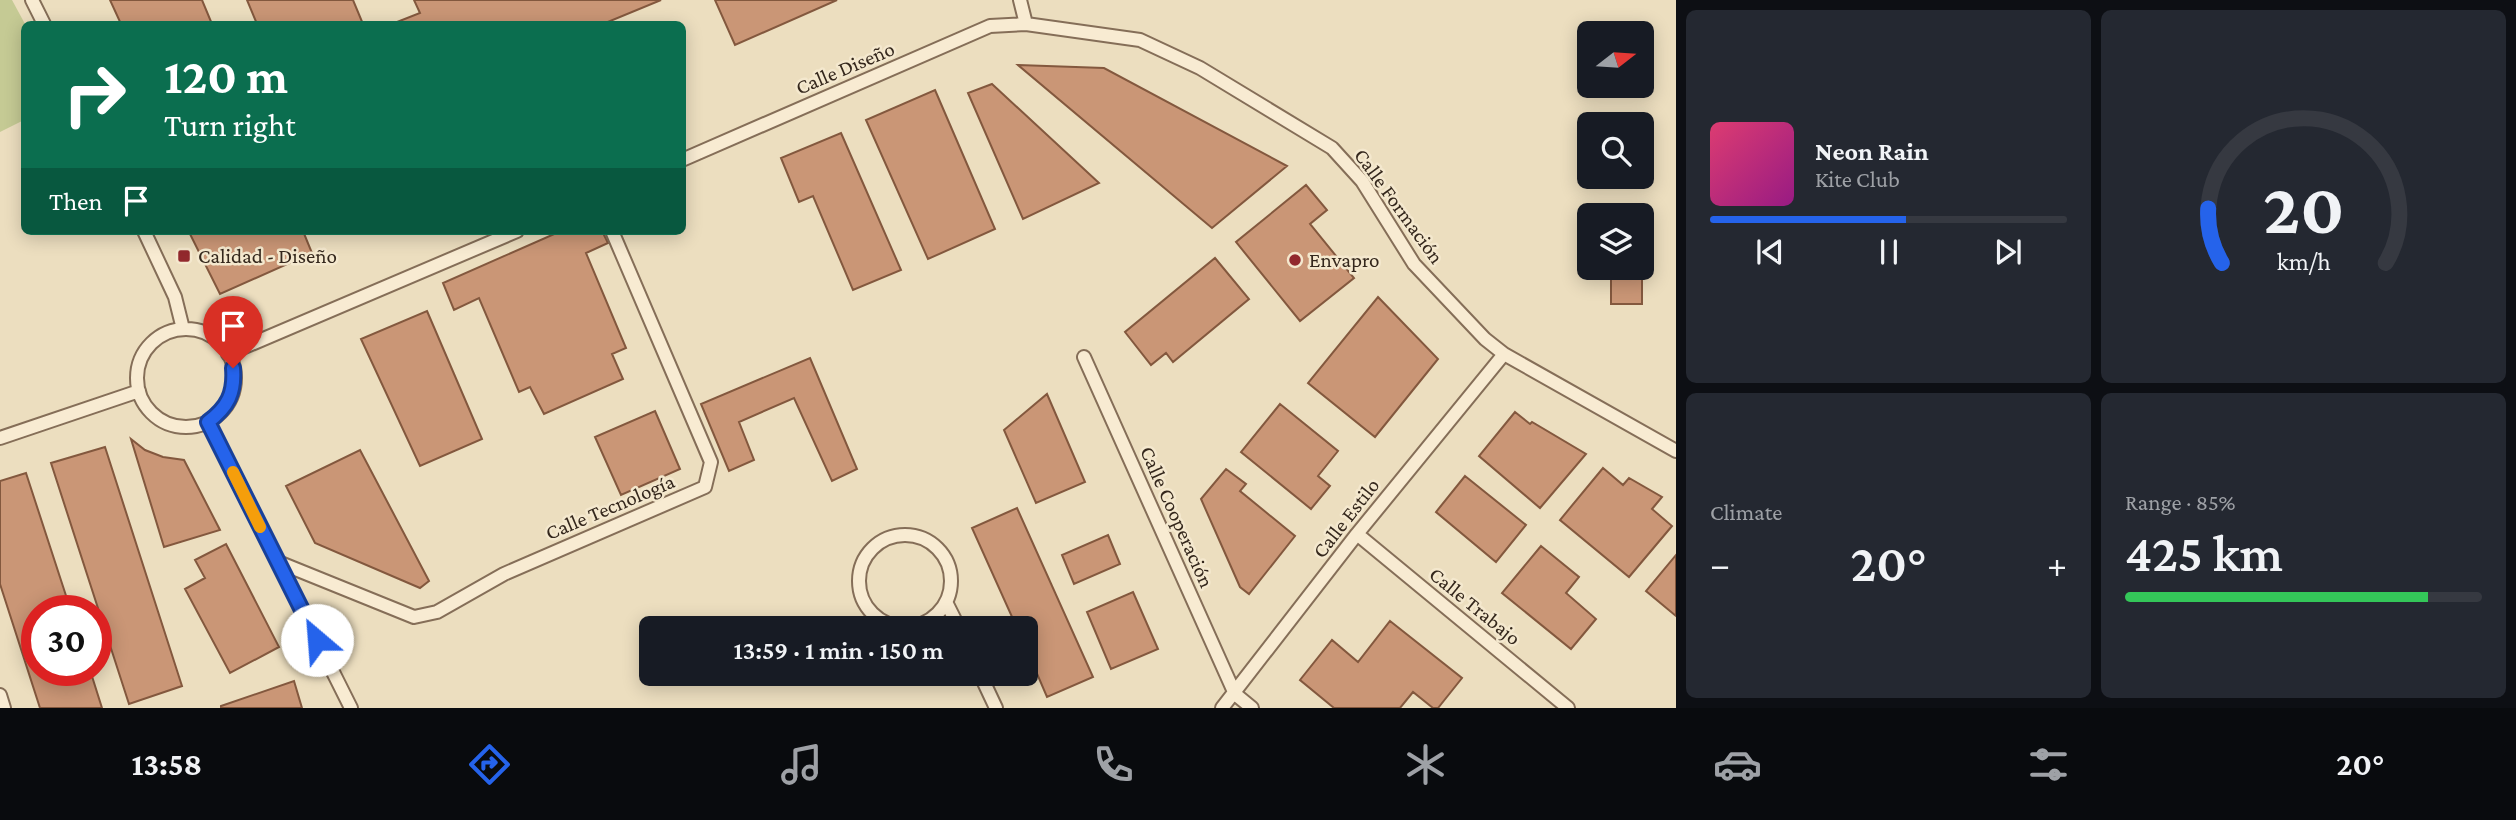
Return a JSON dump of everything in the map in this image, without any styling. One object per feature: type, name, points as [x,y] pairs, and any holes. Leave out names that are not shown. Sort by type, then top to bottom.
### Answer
[{"type":"street","points":[[32,0],[42,21]]},
{"type":"street","points":[[1020,0],[1026,24]]},
{"type":"street","name":"Calle Diseño","points":[[686,158],[990,26],[1026,24]]},
{"type":"street","name":"Calle Formación","points":[[1026,24],[1140,40],[1200,68],[1332,148],[1362,181],[1413,264],[1485,339],[1504,354],[1676,451]]},
{"type":"street","points":[[146,235],[175,296],[183,329]]},
{"type":"street","points":[[228,354],[508,235]]},
{"type":"street","name":"Calle Tecnología","points":[[278,562],[414,617],[437,612],[504,574],[705,487],[711,463],[614,235]]},
{"type":"street","points":[[183,329],[209,335],[228,354],[233,368],[234,384],[230,400],[220,413],[208,422],[180,427],[166,423],[154,415],[145,404],[139,391],[139,363],[146,350],[162,336],[183,329]]},
{"type":"street","name":"Calle Estilo","points":[[1222,708],[1357,534],[1504,354]]},
{"type":"street","name":"Calle Cooperación","points":[[1084,357],[1234,694]]},
{"type":"street","points":[[0,438],[139,391]]},
{"type":"street","points":[[208,422],[351,708]]},
{"type":"street","name":"Calle Trabajo","points":[[1357,534],[1568,708]]},
{"type":"street","points":[[946,602],[932,618],[912,626],[884,622],[873,614],[864,602],[859,574],[864,560],[872,548],[897,535],[926,539],[937,548],[948,566],[951,588],[946,602],[953,616]]},
{"type":"street","points":[[986,686],[996,708]]},
{"type":"street","points":[[1234,694],[1252,708]]},
{"type":"street","points":[[0,695],[4,708]]},
{"type":"green space","points":[[0,0],[12,0],[23,21],[21,21],[21,122],[0,132]]},
{"type":"building","points":[[110,0],[202,0],[211,21],[120,21]]},
{"type":"building","points":[[247,0],[353,0],[362,21],[256,21]]},
{"type":"building","points":[[414,0],[661,0],[610,21],[400,21],[420,13]]},
{"type":"building","points":[[715,0],[837,0],[735,45]]},
{"type":"building","points":[[1018,65],[1104,68],[1287,166],[1212,228]]},
{"type":"building","points":[[992,84],[1099,183],[1023,219],[968,93]]},
{"type":"building","points":[[935,90],[995,229],[928,259],[866,120]]},
{"type":"building","points":[[841,133],[901,270],[853,290],[813,196],[799,202],[781,158]]},
{"type":"building","name":"Envapro","points":[[1306,185],[1327,210],[1310,224],[1354,278],[1300,321],[1236,242]]},
{"type":"building","points":[[190,235],[305,235],[312,253],[220,294]]},
{"type":"building","points":[[552,235],[604,235],[608,243],[586,253],[626,348],[612,354],[623,379],[544,414],[530,387],[519,392],[479,298],[454,310],[443,283]]},
{"type":"building","points":[[1215,258],[1249,299],[1173,362],[1166,353],[1151,365],[1125,332]]},
{"type":"building","points":[[1611,280],[1642,280],[1642,304],[1611,304]]},
{"type":"building","points":[[1378,297],[1438,359],[1375,437],[1308,383]]},
{"type":"building","points":[[427,311],[482,439],[420,466],[361,339]]},
{"type":"building","points":[[810,358],[857,469],[832,481],[794,398],[739,422],[754,460],[729,471],[701,404]]},
{"type":"building","points":[[1047,394],[1085,482],[1036,503],[1004,430]]},
{"type":"building","points":[[1280,404],[1338,451],[1318,476],[1330,486],[1311,509],[1241,452]]},
{"type":"building","points":[[655,411],[680,469],[621,495],[595,437]]},
{"type":"building","points":[[1515,412],[1530,424],[1532,422],[1586,454],[1540,508],[1479,456]]},
{"type":"building","points":[[131,439],[145,450],[163,457],[184,460],[220,530],[164,547]]},
{"type":"building","points":[[105,447],[182,686],[129,704],[112,651],[112,595],[94,595],[51,463]]},
{"type":"building","points":[[360,450],[429,581],[420,588],[315,543],[286,486]]},
{"type":"building","points":[[1603,468],[1623,485],[1629,478],[1662,497],[1652,509],[1672,526],[1629,577],[1560,520]]},
{"type":"building","points":[[1226,469],[1246,484],[1240,491],[1295,536],[1249,594],[1240,587],[1201,499]]},
{"type":"building","points":[[26,473],[66,595],[21,595],[21,649],[0,584],[0,481]]},
{"type":"building","points":[[1465,476],[1526,525],[1496,562],[1436,512]]},
{"type":"building","points":[[1017,508],[1093,677],[1047,697],[1038,676],[1038,616],[1012,616],[972,528]]},
{"type":"building","points":[[1108,535],[1120,564],[1074,584],[1062,555]]},
{"type":"building","points":[[226,544],[279,647],[230,673],[185,589],[205,578],[195,560]]},
{"type":"building","points":[[1541,546],[1579,577],[1566,593],[1596,619],[1571,649],[1502,593]]},
{"type":"building","points":[[1676,555],[1676,616],[1646,591]]},
{"type":"building","points":[[1133,592],[1158,649],[1111,669],[1087,612]]},
{"type":"building","points":[[1390,621],[1462,678],[1438,708],[1433,708],[1413,692],[1400,708],[1334,708],[1300,680],[1332,640],[1358,662]]},
{"type":"building","points":[[294,681],[302,708],[221,708],[221,706]]},
{"type":"building","points":[[33,686],[95,686],[102,708],[40,708]]},
{"type":"slow traffic","points":[[233,472],[260,527]]},
{"type":"place","name":"Calidad - Diseño","points":[[184,256]]},
{"type":"place","name":"Envapro","points":[[1295,260]]},
{"type":"route","points":[[233,368],[234,384],[230,400],[220,413],[208,422],[317,640]]}]
